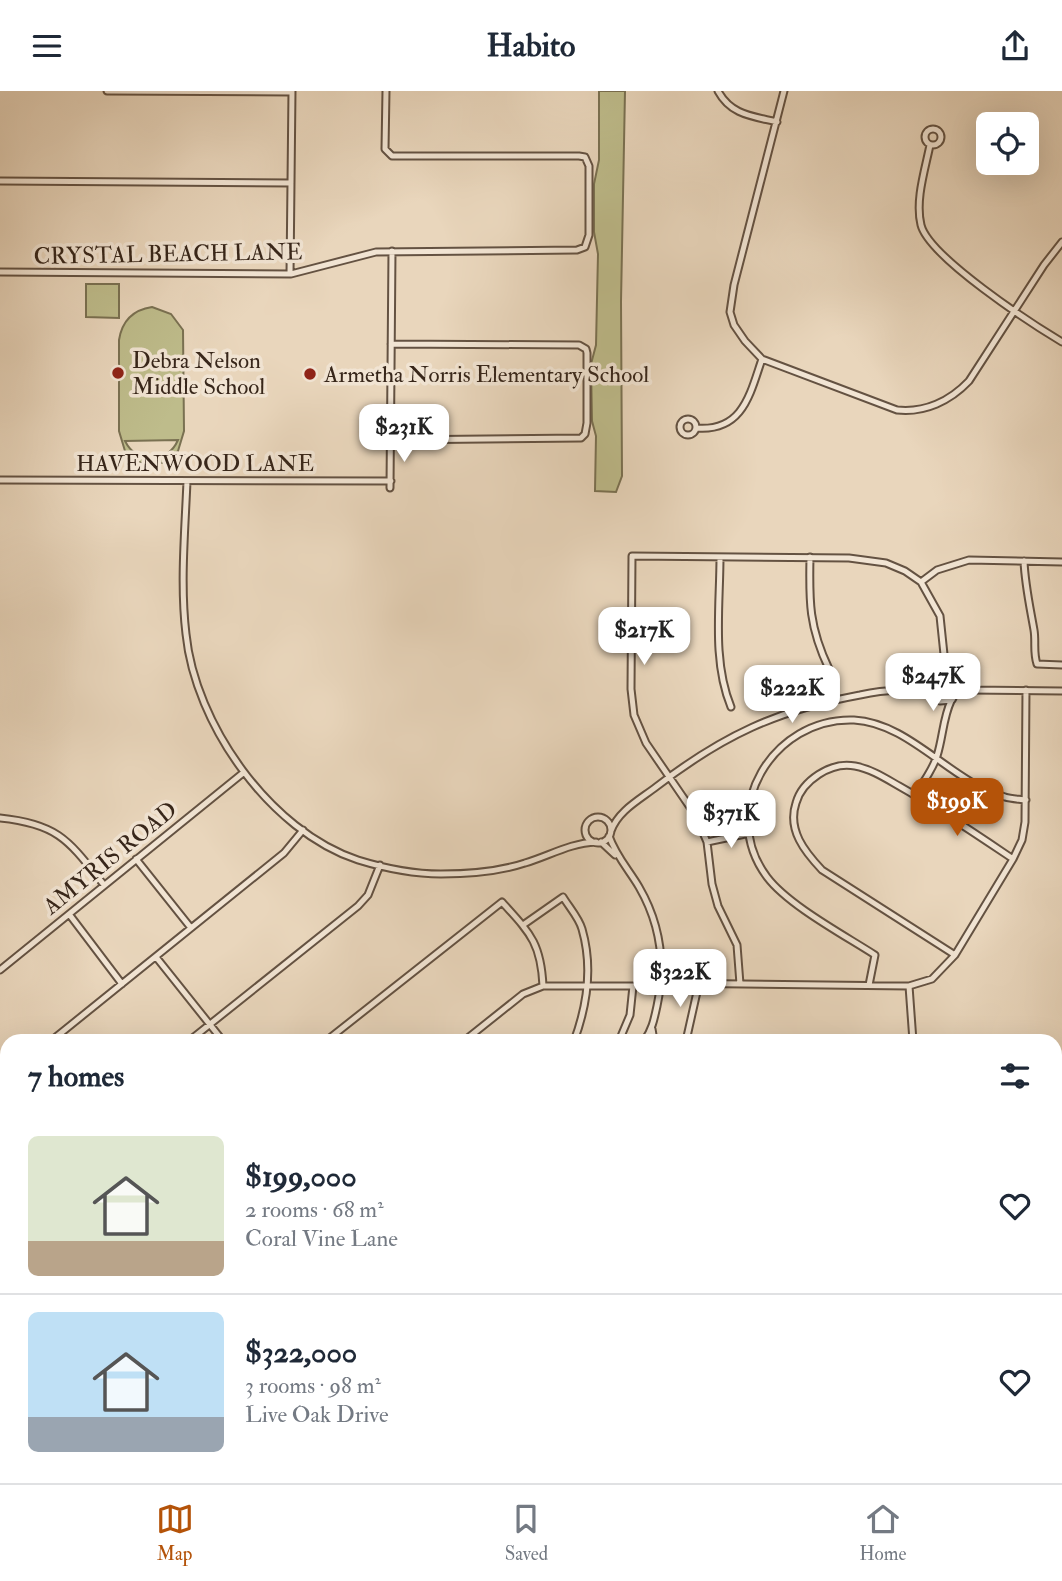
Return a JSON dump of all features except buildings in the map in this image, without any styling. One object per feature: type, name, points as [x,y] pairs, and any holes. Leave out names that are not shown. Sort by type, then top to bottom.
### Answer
[{"type":"street","points":[[107,91],[292,92],[290,274]]},
{"type":"street","name":"CRYSTAL BEACH LANE","points":[[0,272],[290,274],[305,272],[364,253],[577,250],[585,247],[589,235],[587,159],[579,156],[398,157],[387,152],[385,145],[386,91]]},
{"type":"street","points":[[718,91],[723,101],[734,111],[777,121]]},
{"type":"street","points":[[784,91],[730,307],[732,320],[738,331],[762,359],[898,410],[914,411],[945,400],[961,389],[975,372],[1044,265],[1062,242]]},
{"type":"street","points":[[930,145],[920,198],[921,223],[925,234],[949,260],[1013,312],[1062,342]]},
{"type":"street","points":[[0,181],[291,183]]},
{"type":"street","points":[[391,344],[576,344],[586,349],[587,423],[583,436],[391,440],[391,344],[392,251]]},
{"type":"street","points":[[696,428],[716,427],[740,412],[749,397],[762,359]]},
{"type":"street","name":"HAVENWOOD LANE","points":[[0,480],[391,485],[391,440]]},
{"type":"street","points":[[187,481],[184,584],[186,636],[200,697],[243,773],[272,804],[303,830],[357,860],[438,874],[472,874],[500,870],[574,845],[598,842],[610,834],[620,814],[699,754],[720,743],[790,712],[831,700],[873,692],[919,690],[932,684],[945,664]]},
{"type":"street","points":[[740,984],[737,945],[718,906],[712,884],[707,842],[696,816],[646,743],[634,715],[631,689],[632,556],[849,558],[886,563],[921,582],[940,616],[945,664],[950,677],[970,690]]},
{"type":"street","points":[[720,557],[719,670],[730,707]]},
{"type":"street","points":[[810,557],[809,605],[812,624],[829,669]]},
{"type":"street","points":[[921,582],[937,570],[969,560],[1062,562]]},
{"type":"street","points":[[1024,561],[1037,664],[1062,665]]},
{"type":"street","points":[[937,678],[950,677]]},
{"type":"street","points":[[915,795],[936,759],[944,731],[945,713],[954,698],[957,683]]},
{"type":"street","points":[[932,684],[935,698],[945,713]]},
{"type":"street","points":[[919,690],[944,702],[970,690],[1062,691]]},
{"type":"street","points":[[662,983],[909,985],[932,979],[955,955],[1022,840],[1026,800],[1027,690]]},
{"type":"street","points":[[869,985],[875,955],[782,894],[766,876],[756,858],[748,810],[757,779],[775,751],[798,734],[827,721],[856,720],[885,726],[983,788],[1005,797],[1026,800]]},
{"type":"street","points":[[955,955],[822,870],[804,851],[795,830],[795,804],[808,782],[830,768],[853,765],[873,772],[915,795],[1013,859]]},
{"type":"street","name":"AMYRIS ROAD","points":[[1,966],[243,773]]},
{"type":"street","points":[[574,845],[592,819],[620,814]]},
{"type":"street","points":[[600,817],[609,822],[617,856]]},
{"type":"street","points":[[0,818],[21,820],[55,831],[75,848],[104,885]]},
{"type":"street","points":[[60,1034],[284,853],[303,830]]},
{"type":"street","points":[[585,832],[590,840],[598,842],[617,856],[638,884],[652,911],[661,944],[662,983],[649,1034]]},
{"type":"street","points":[[707,842],[750,833]]},
{"type":"street","points":[[136,859],[191,928]]},
{"type":"street","points":[[198,1034],[358,906],[368,895],[380,865]]},
{"type":"street","points":[[523,925],[563,897],[582,927],[588,986],[583,1018],[577,1034]]},
{"type":"street","points":[[335,1034],[502,902],[534,941],[542,960],[543,986]]},
{"type":"street","points":[[69,914],[122,984]]},
{"type":"street","points":[[156,957],[218,1034]]},
{"type":"street","points":[[688,1034],[699,983]]},
{"type":"street","points":[[909,985],[912,1034]]},
{"type":"street","points":[[473,1034],[523,994],[543,986],[634,986],[629,1015],[622,1034]]},
{"type":"street","points":[[652,1030],[653,1034]]},
{"type":"shaded area","points":[[599,91],[625,91],[621,302],[622,476],[616,492],[595,491],[596,436],[592,421],[591,364],[596,345],[598,254],[594,232],[594,184],[599,160]]},
{"type":"shaded area","points":[[86,284],[119,284],[119,318],[86,317]]},
{"type":"shaded area","points":[[152,307],[171,314],[183,330],[184,431],[178,451],[162,463],[141,463],[125,451],[119,431],[119,340],[129,317]],"holes":[[[178,440],[173,448],[160,458],[144,458],[130,449],[125,441]]]},
{"type":"place","name":"Debra Nelson Middle School","points":[[118,373]]},
{"type":"place","name":"Armetha Norris Elementary School","points":[[310,374]]}]
